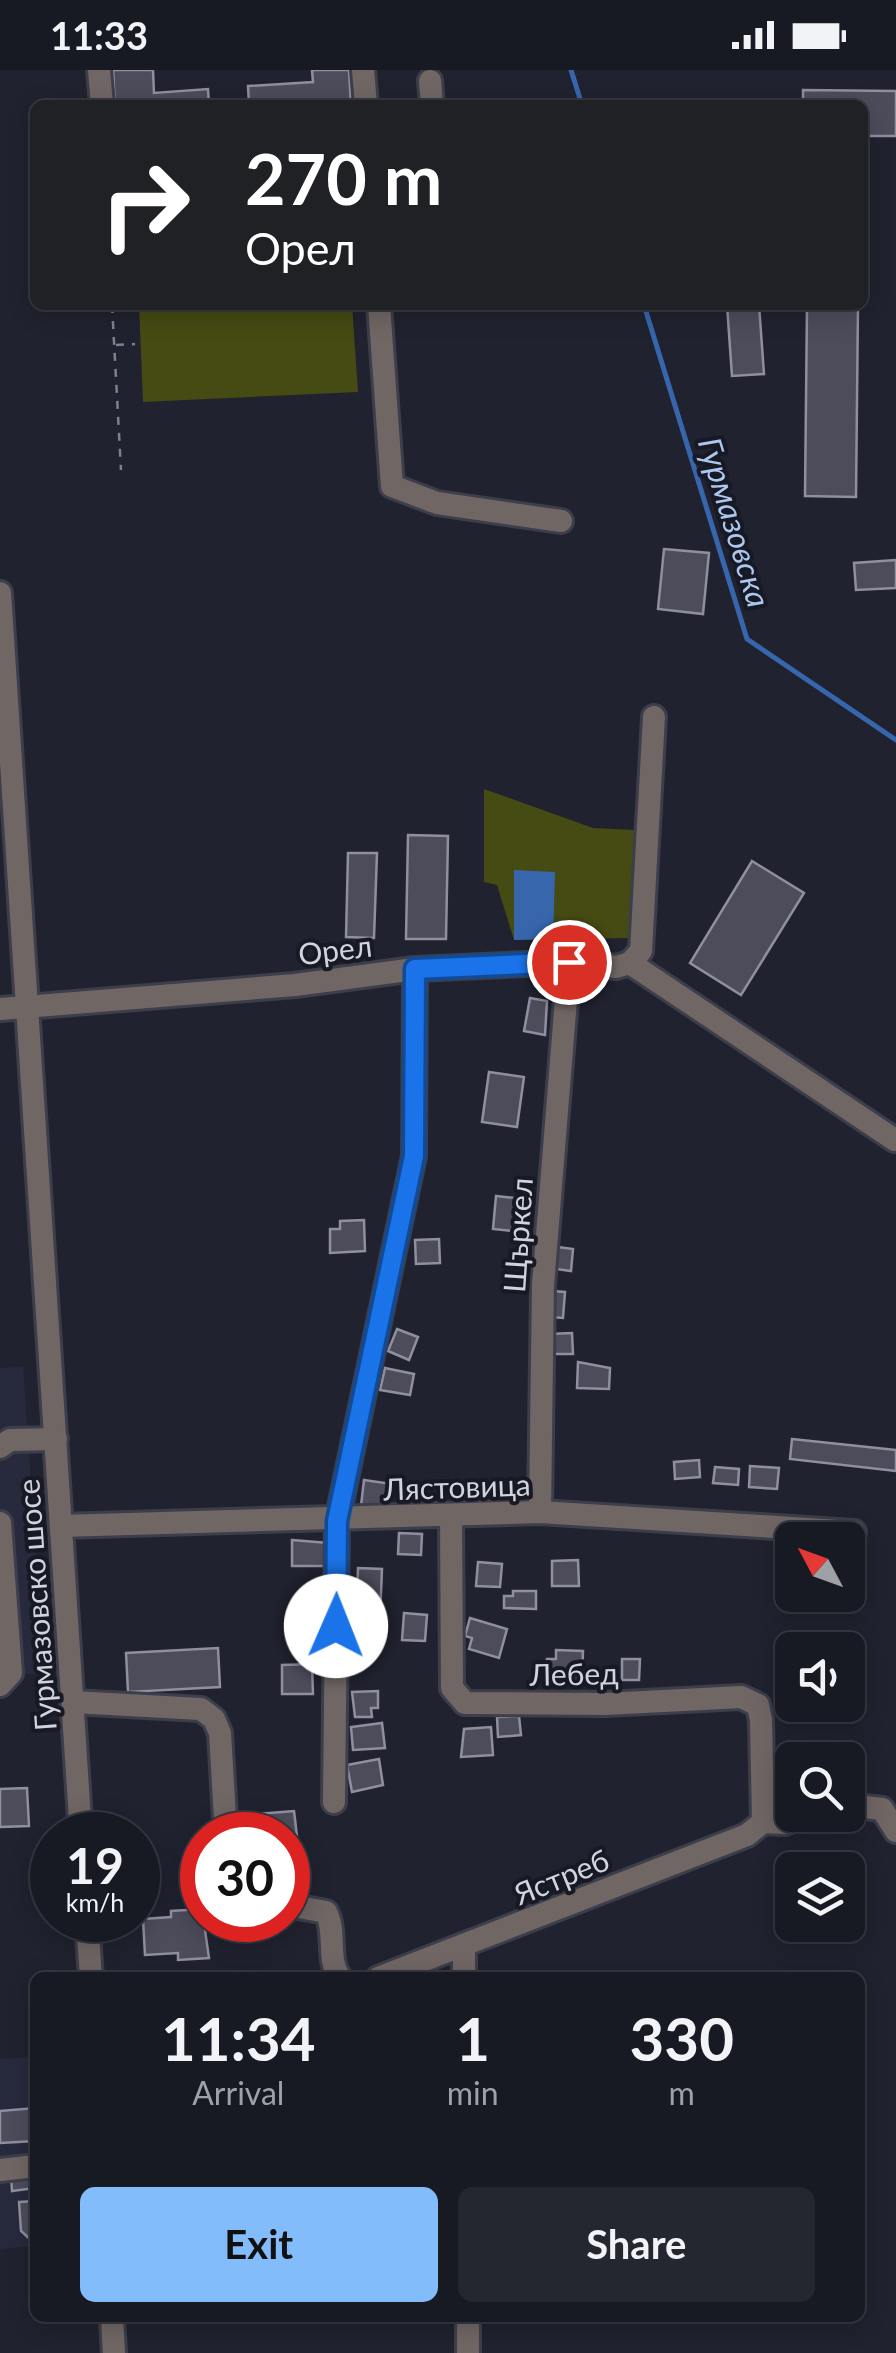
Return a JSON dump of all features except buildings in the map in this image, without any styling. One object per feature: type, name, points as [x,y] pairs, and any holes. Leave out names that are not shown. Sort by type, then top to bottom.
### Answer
[{"type":"street","points":[[99,70],[102,100]]},
{"type":"street","points":[[363,70],[366,100]]},
{"type":"street","points":[[430,81],[432,100]]},
{"type":"street","points":[[379,310],[392,486],[437,503],[561,521]]},
{"type":"street","name":"Гурмазовско шосе","points":[[0,594],[80,1812]]},
{"type":"street","points":[[654,717],[641,951],[630,963],[895,1140]]},
{"type":"street","name":"Орел","points":[[0,1009],[295,985],[415,969],[569,962],[616,968],[630,963]]},
{"type":"street","name":"Щъркел","points":[[540,1512],[542,1284],[569,962]]},
{"type":"street","points":[[334,1802],[337,1521],[414,1156],[415,969]]},
{"type":"street","points":[[0,1447],[10,1440],[56,1440]]},
{"type":"street","name":"Лястовица","points":[[61,1526],[337,1521],[540,1512],[775,1527]]},
{"type":"street","name":"Лебед","points":[[451,1515],[452,1688],[464,1703],[605,1704],[741,1697],[758,1705],[761,1720],[763,1822]]},
{"type":"street","points":[[0,1523],[11,1673],[0,1685]]},
{"type":"street","points":[[73,1702],[201,1709],[214,1719],[220,1733],[225,1812]]},
{"type":"street","points":[[865,1808],[882,1810],[896,1831]]},
{"type":"street","name":"Ястреб","points":[[394,1972],[747,1835],[763,1822],[775,1823]]},
{"type":"street","points":[[310,1909],[326,1912],[332,1923],[336,1972]]},
{"type":"street","points":[[89,1942],[91,1972]]},
{"type":"street","points":[[464,1946],[464,1972]]},
{"type":"street","points":[[0,2170],[30,2167]]},
{"type":"street","points":[[112,2322],[114,2353]]},
{"type":"street","points":[[468,2322],[468,2353]]},
{"type":"path","points":[[112,310],[120,470]]},
{"type":"path","points":[[114,345],[135,344]]},
{"type":"shaded area","points":[[23,1367],[44,1673],[0,1676],[0,1368]]},
{"type":"shaded area","points":[[30,2057],[30,2246],[0,2249],[0,2059]]},
{"type":"green space","points":[[139,310],[352,310],[358,392],[143,402]]},
{"type":"green space","points":[[484,789],[593,828],[636,830],[630,938],[514,940],[497,885],[484,882]]},
{"type":"water","points":[[514,870],[555,872],[553,939],[514,940]]},
{"type":"waterway","name":"Гурмазовска","points":[[571,70],[580,100]]},
{"type":"waterway","name":"Гурмазовска","points":[[646,310],[747,639],[896,740]]},
{"type":"route","points":[[336,1626],[337,1521],[414,1156],[415,969],[569,962]]}]
